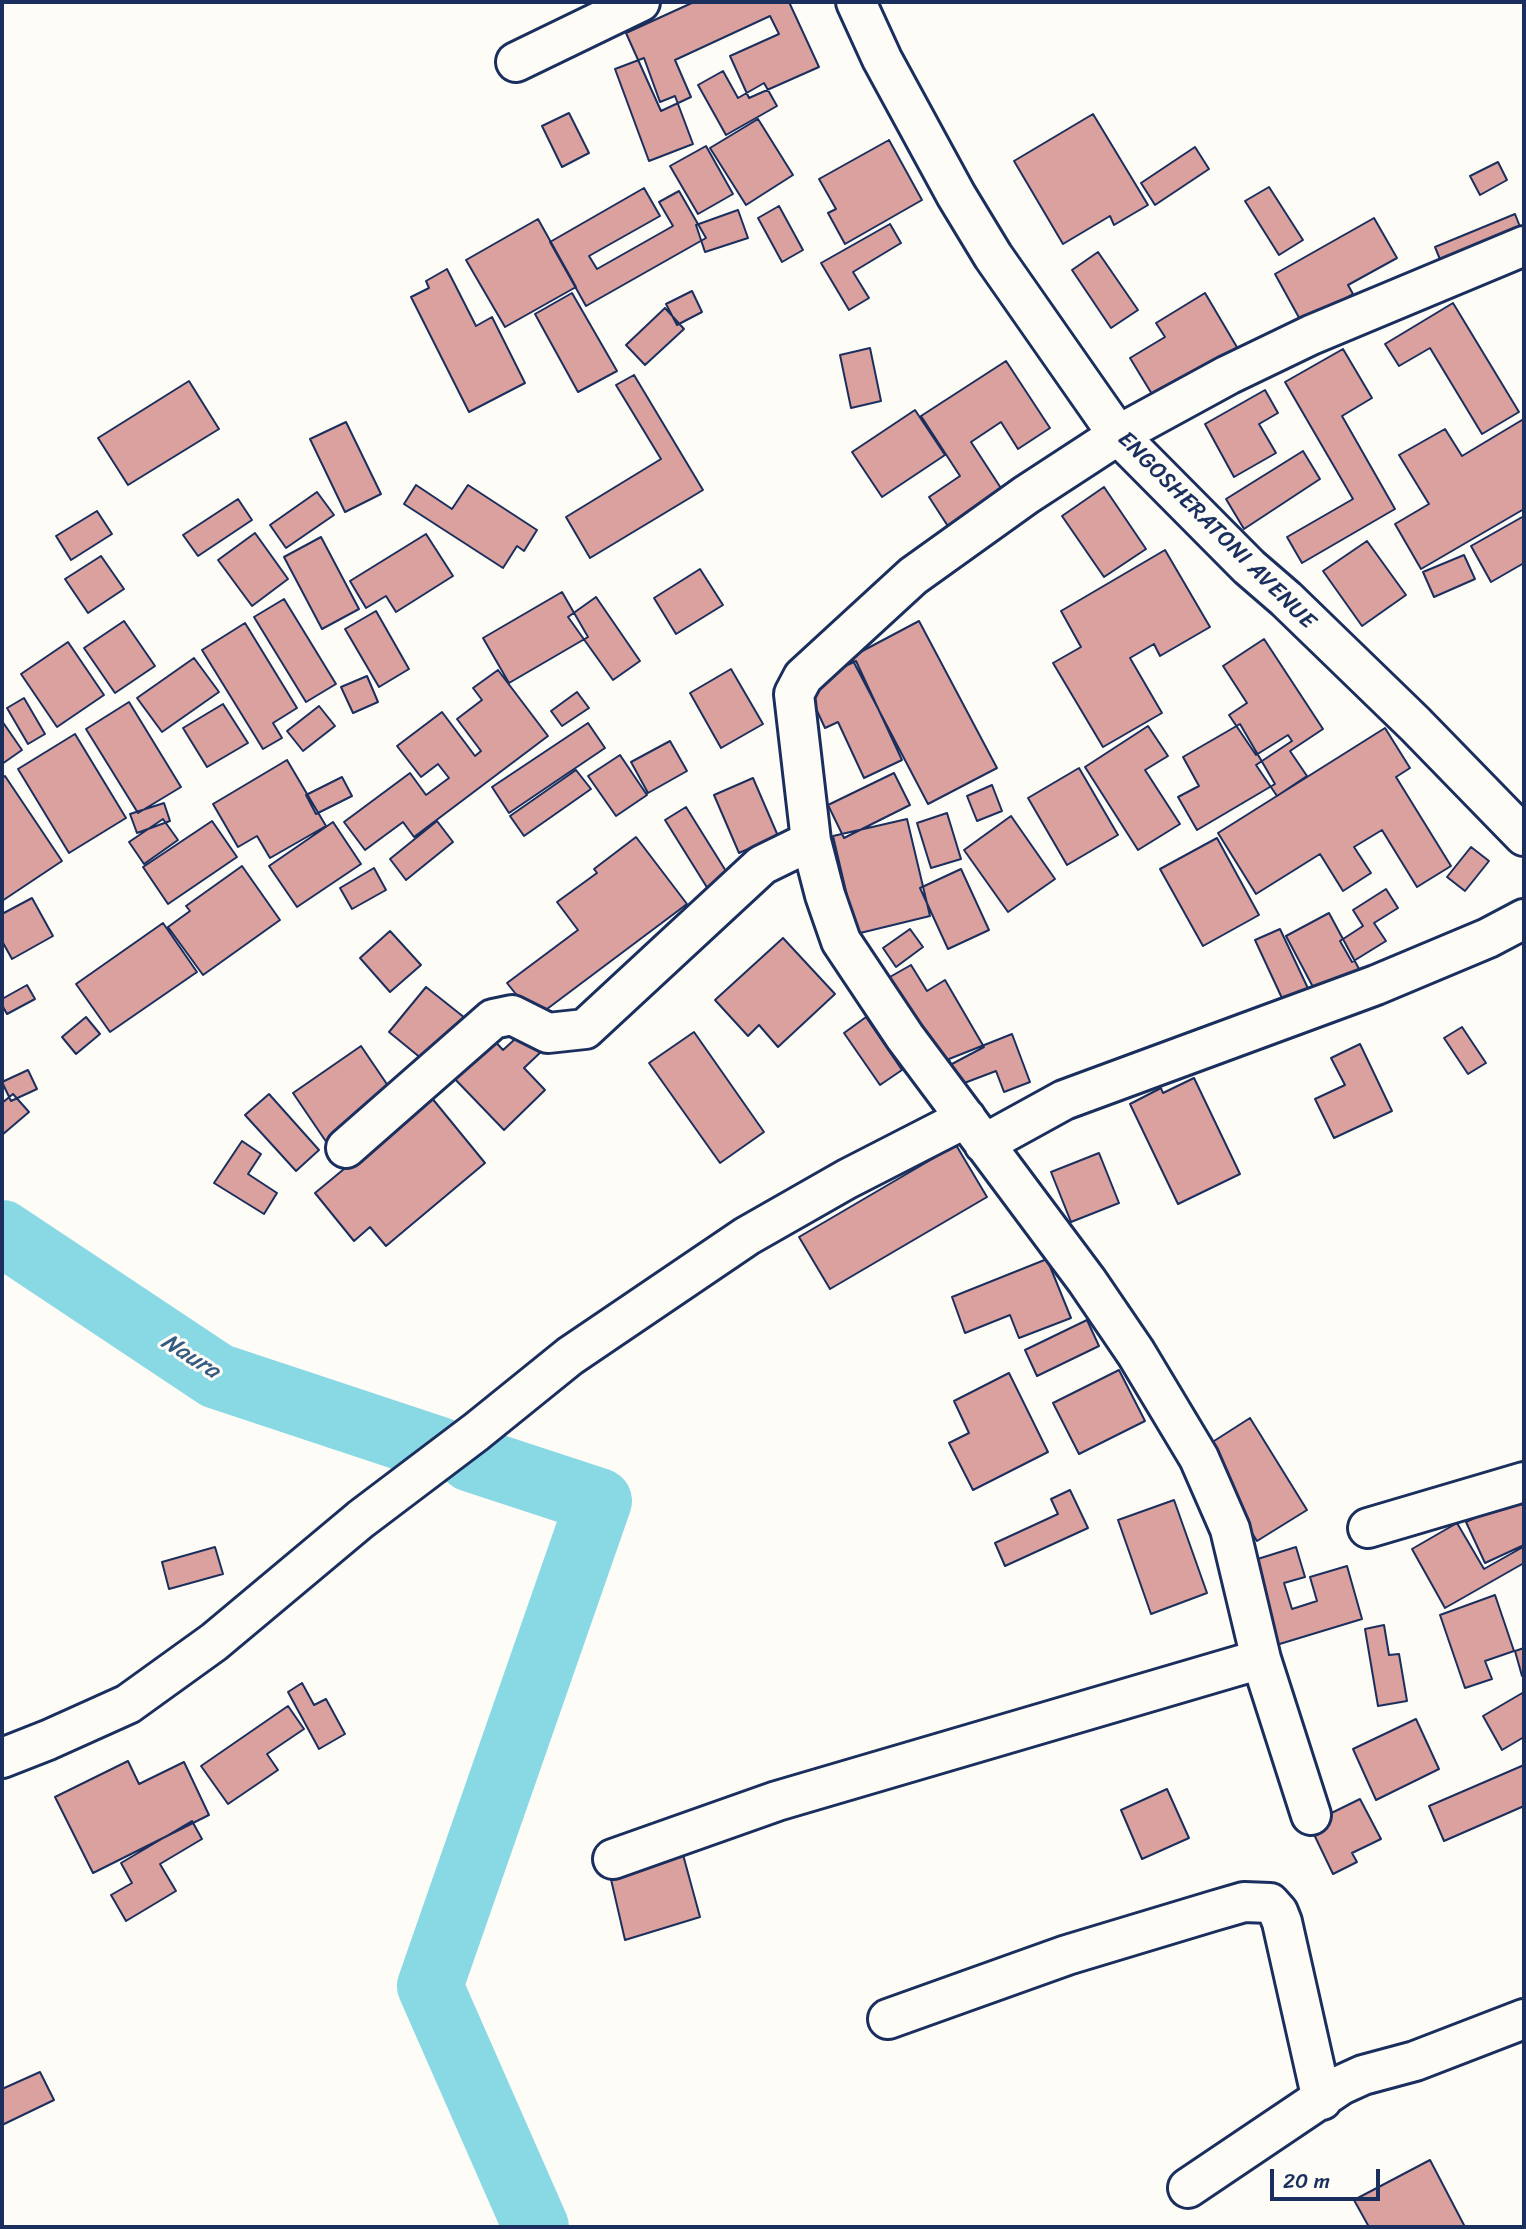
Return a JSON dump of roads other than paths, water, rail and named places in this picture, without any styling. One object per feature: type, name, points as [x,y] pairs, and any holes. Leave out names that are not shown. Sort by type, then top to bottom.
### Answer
[{"type":"street","points":[[516,62],[640,2]]},
{"type":"street","name":"ENGOSHERATONI AVENUE","points":[[856,2],[882,59],[956,195],[993,256],[1118,435],[1249,567],[1415,724],[1524,836]]},
{"type":"street","points":[[1311,1815],[1261,1658],[1230,1529],[1199,1458],[1122,1332],[1043,1220],[905,1037],[841,941],[825,895],[811,841],[794,694],[803,677],[913,576],[1026,495],[1118,435],[1228,375],[1311,335],[1524,247]]},
{"type":"street","points":[[346,1148],[493,1019],[512,1015],[548,1033],[585,1030],[762,865],[811,841]]},
{"type":"street","points":[[2,1758],[128,1704],[214,1642],[361,1519],[476,1432],[570,1356],[747,1236],[847,1179],[1376,985],[1489,938],[1524,919]]},
{"type":"street","points":[[1368,1528],[1524,1482]]},
{"type":"street","points":[[613,1859],[778,1801],[1261,1658]]},
{"type":"street","points":[[888,2019],[1067,1955],[1244,1902],[1270,1903],[1282,1922],[1322,2100]]},
{"type":"street","points":[[1188,2188],[1341,2085],[1363,2075],[1415,2061],[1524,2019]]},
{"type":"waterway","name":"Naura","points":[[2,1233],[217,1376],[440,1450]]},
{"type":"waterway","points":[[471,1459],[599,1501],[430,1986],[536,2227]]}]
